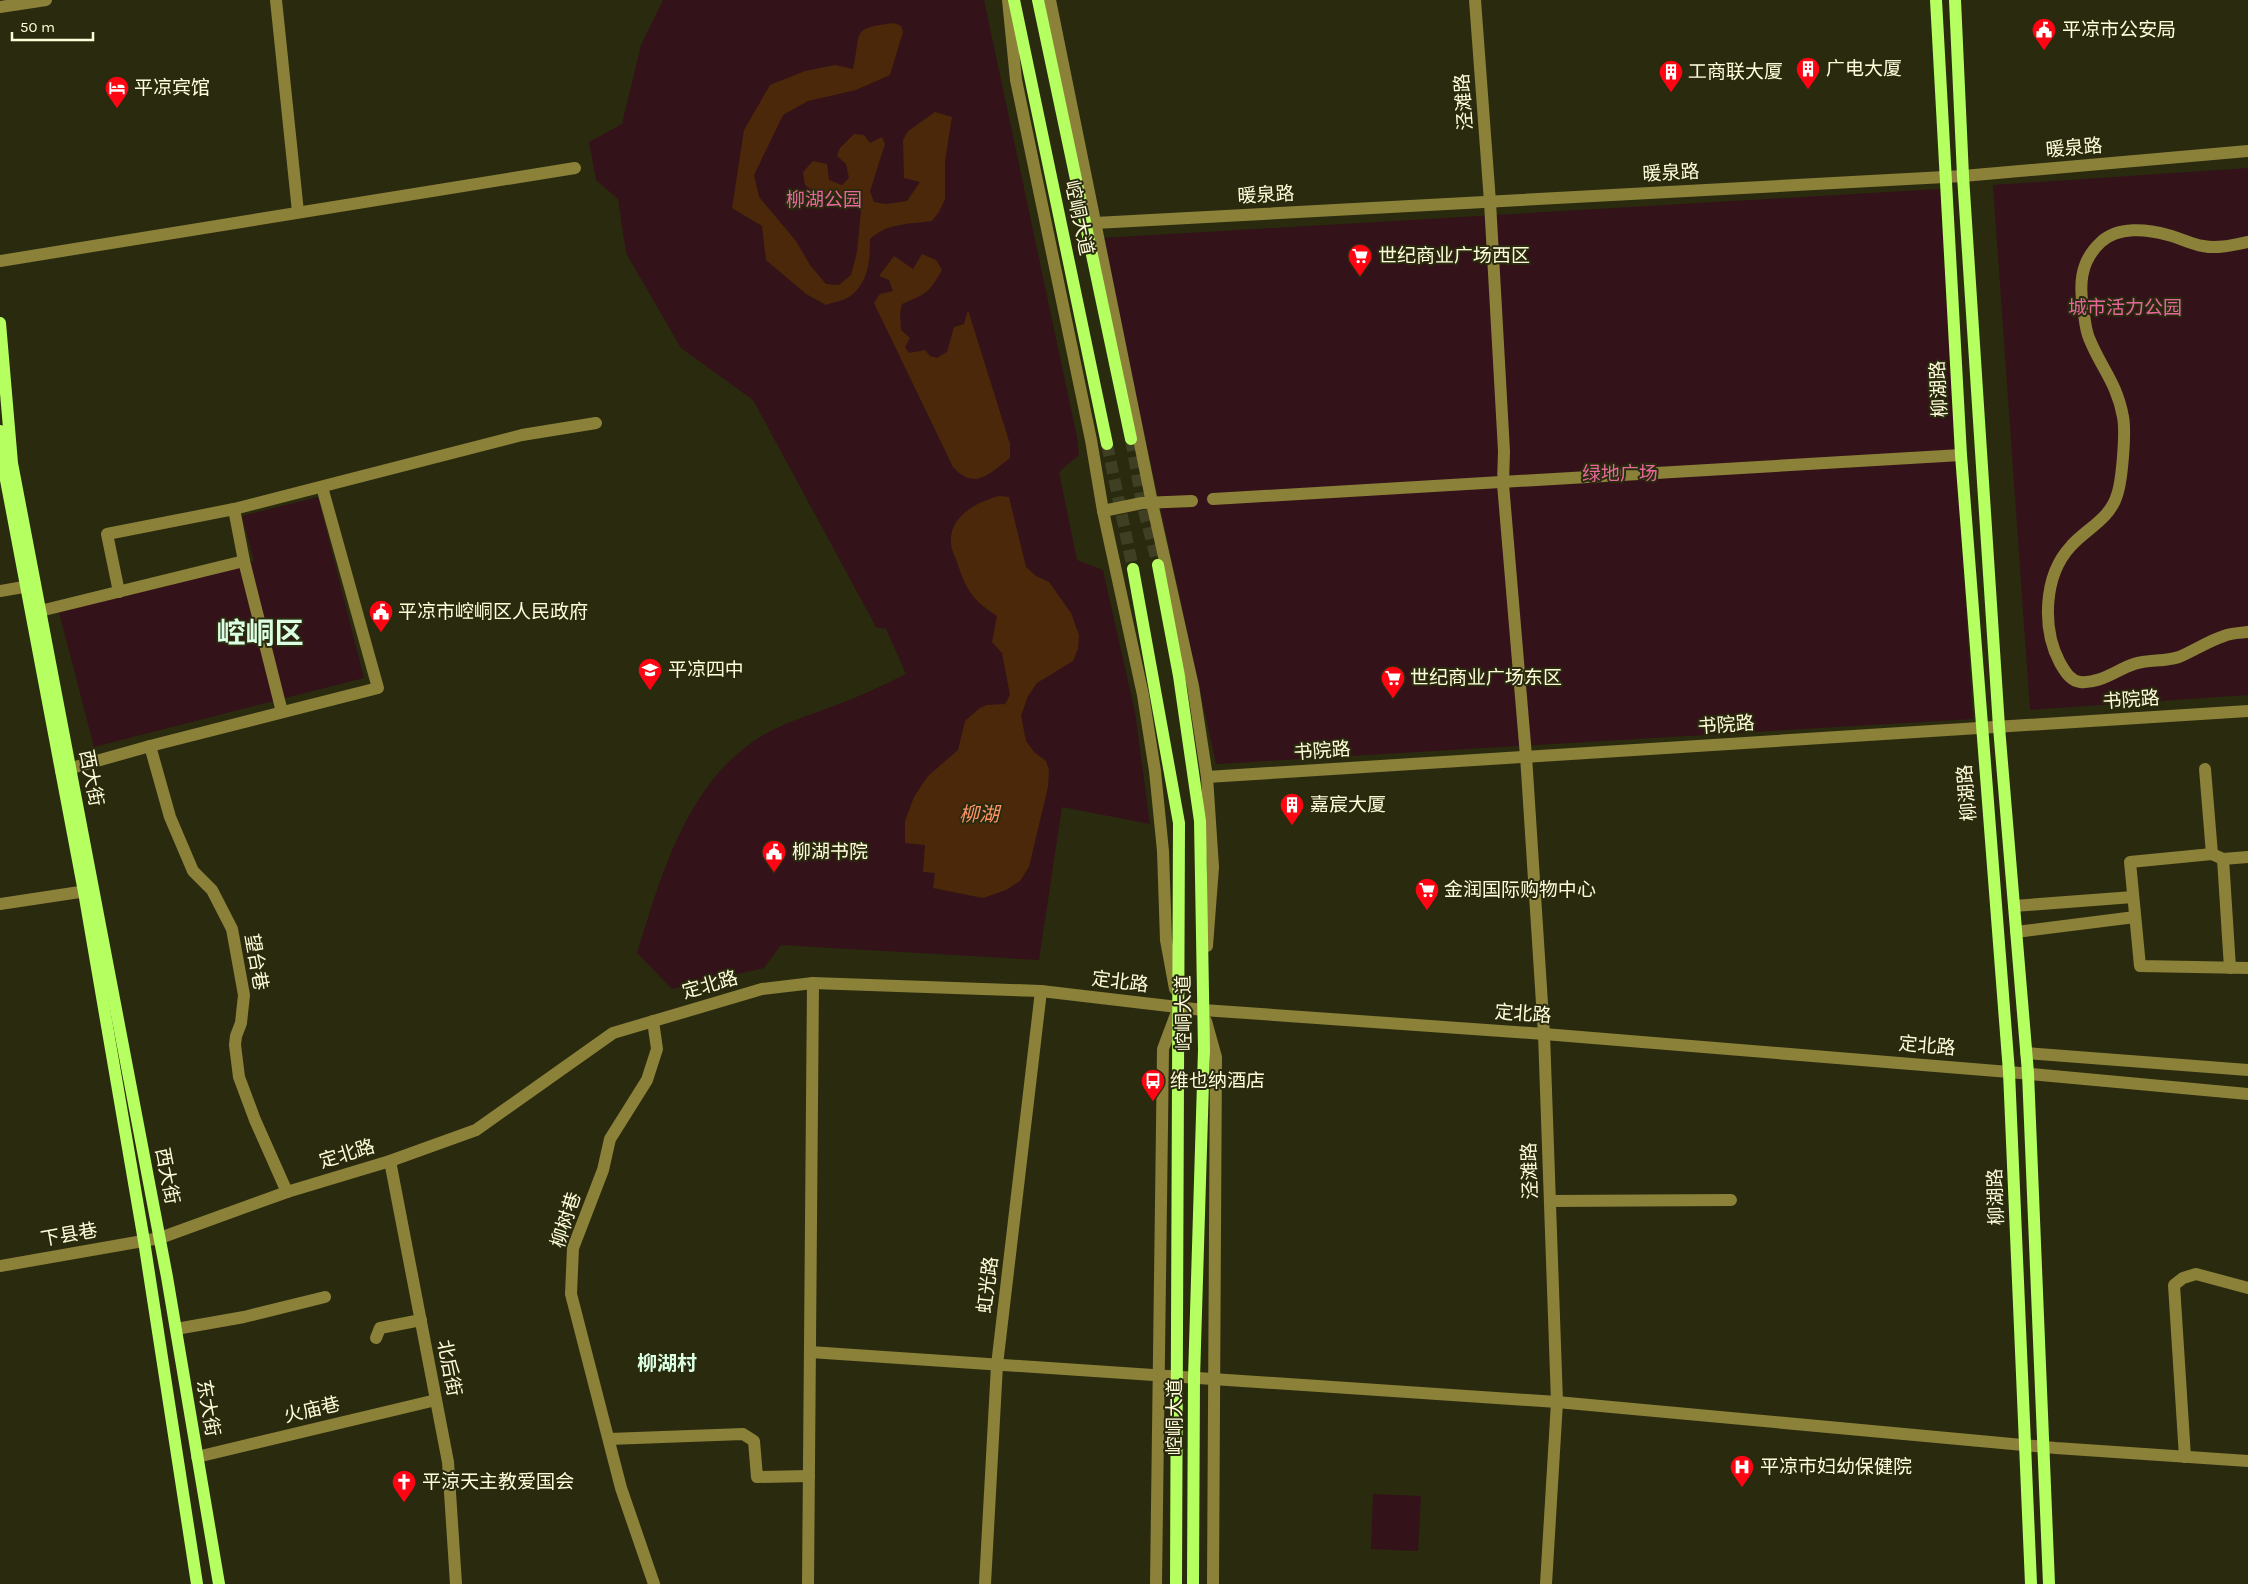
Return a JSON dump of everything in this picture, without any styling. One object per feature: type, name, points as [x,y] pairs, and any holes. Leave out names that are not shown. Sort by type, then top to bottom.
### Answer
[{"type":"main road","name":"崆峒大道","points":[[1014,0],[1107,444]]},
{"type":"main road","name":"崆峒大道","points":[[1038,0],[1131,439]]},
{"type":"main road","name":"柳湖路","points":[[1936,0],[1961,455],[2009,1072],[2031,1584]]},
{"type":"main road","name":"柳湖路","points":[[1954,0],[1963,176],[1999,727],[2028,1073],[2049,1584]]},
{"type":"main road","name":"西大街","points":[[0,323],[12,463],[31,586],[89,891],[160,1238]]},
{"type":"main road","name":"西大街","points":[[0,431],[3,464],[31,586],[40,611],[66,770]]},
{"type":"main road","name":"崆峒大道","points":[[1158,565],[1179,676],[1200,821],[1204,1050],[1194,1378],[1193,1584]]},
{"type":"main road","name":"崆峒大道","points":[[1133,569],[1179,823],[1176,1584]]},
{"type":"main road","name":"西大街","points":[[89,891],[144,1241]]},
{"type":"main road","name":"东大街","points":[[160,1238],[219,1584]]},
{"type":"main road","name":"东大街","points":[[144,1241],[197,1584]]},
{"type":"street","points":[[0,7],[46,0]]},
{"type":"street","points":[[276,0],[298,212]]},
{"type":"street","points":[[1008,0],[1016,80],[1091,440],[1103,511],[1143,694],[1156,771],[1164,851],[1166,940],[1178,1007],[1164,1049],[1156,1584]]},
{"type":"street","points":[[1050,0],[1152,503],[1194,686],[1207,777],[1213,867],[1203,1010],[1216,1057],[1216,1380],[1213,1584]]},
{"type":"street","name":"泾滩路","points":[[1475,0],[1490,202],[1504,451],[1503,484],[1526,756],[1544,1034],[1557,1402],[1546,1584]]},
{"type":"street","name":"暖泉路","points":[[1095,223],[1963,176],[2248,152]]},
{"type":"street","points":[[0,261],[575,168]]},
{"type":"street","points":[[2248,242],[2216,248],[2201,246],[2167,234],[2136,231],[2120,232],[2102,241],[2090,255],[2082,271],[2080,294],[2088,337],[2113,382],[2122,412],[2124,430],[2120,480],[2117,496],[2108,512],[2096,526],[2070,547],[2058,568],[2048,600],[2048,620],[2056,655],[2068,676],[2078,682],[2092,681],[2109,676],[2135,663],[2178,657],[2224,636],[2248,632]]},
{"type":"street","points":[[119,592],[107,534],[234,510],[522,435],[596,423]]},
{"type":"street","points":[[1213,499],[1503,484],[1961,455]]},
{"type":"street","points":[[66,770],[150,746],[378,688],[322,487]]},
{"type":"street","points":[[1103,511],[1152,503],[1192,501]]},
{"type":"street","points":[[234,510],[244,561],[282,712]]},
{"type":"street","points":[[40,611],[244,561]]},
{"type":"street","points":[[0,591],[31,586]]},
{"type":"street","name":"书院路","points":[[1207,777],[2248,711]]},
{"type":"street","name":"望台巷","points":[[150,746],[170,817],[193,871],[212,890],[232,929],[244,995],[241,1023],[235,1045],[239,1077],[255,1120],[287,1192]]},
{"type":"street","points":[[2205,769],[2218,857],[2230,968]]},
{"type":"street","points":[[2248,857],[2130,862],[2140,966],[2248,968]]},
{"type":"street","points":[[0,904],[89,891]]},
{"type":"street","points":[[2014,906],[2133,897]]},
{"type":"street","points":[[2016,932],[2135,917]]},
{"type":"street","points":[[808,1584],[813,983]]},
{"type":"street","name":"定北路","points":[[160,1238],[287,1192],[390,1161],[476,1130],[614,1033],[762,989],[813,983],[1041,991],[1203,1010],[1544,1034],[2028,1073],[2248,1094]]},
{"type":"street","name":"虹光路","points":[[985,1584],[997,1365],[1041,991]]},
{"type":"street","name":"柳树巷","points":[[654,1021],[658,1049],[647,1080],[610,1138],[603,1170],[573,1248],[571,1294],[621,1488],[654,1584]]},
{"type":"street","points":[[2026,1053],[2248,1070]]},
{"type":"street","name":"北后街","points":[[390,1161],[448,1462],[456,1584]]},
{"type":"street","points":[[1550,1201],[1731,1200]]},
{"type":"street","name":"下县巷","points":[[0,1266],[160,1238]]},
{"type":"street","points":[[2185,1457],[2174,1285],[2183,1278],[2196,1274],[2248,1288]]},
{"type":"street","points":[[176,1329],[244,1317],[325,1297]]},
{"type":"street","points":[[376,1338],[380,1328],[421,1320]]},
{"type":"street","points":[[810,1352],[1557,1402],[2043,1447],[2248,1461]]},
{"type":"street","name":"火庙巷","points":[[197,1457],[436,1400]]},
{"type":"street","points":[[609,1440],[744,1434],[754,1441],[757,1477],[809,1476]]},
{"type":"green space","name":"柳湖公园","points":[[663,0],[984,0],[1077,437],[1079,455],[1059,472],[1077,560],[1103,570],[1135,712],[1150,824],[1062,807],[1039,960],[781,945],[764,968],[672,989],[637,953],[668,861],[681,831],[696,803],[715,777],[737,754],[773,730],[854,698],[906,674],[886,629],[876,627],[753,400],[681,348],[626,253],[618,199],[596,180],[589,142],[622,124],[641,45]]},
{"type":"green space","name":"城市活力公园","points":[[2248,168],[2248,695],[2030,710],[1993,185]]},
{"type":"green space","name":"绿地广场","points":[[1940,189],[1973,719],[1216,764],[1102,238]]},
{"type":"green space","points":[[318,497],[364,678],[94,747],[59,612],[254,561],[242,516]]},
{"type":"green space","points":[[1373,1494],[1421,1496],[1418,1551],[1371,1549]]},
{"type":"water","points":[[894,23],[901,26],[903,32],[890,75],[856,90],[808,101],[783,115],[754,175],[759,197],[796,241],[810,265],[826,284],[839,285],[851,275],[857,252],[861,211],[848,197],[819,195],[805,185],[803,172],[813,161],[827,164],[829,180],[842,185],[849,178],[846,164],[837,156],[840,148],[854,134],[864,135],[870,143],[882,137],[885,144],[870,191],[874,202],[886,204],[907,201],[920,182],[904,178],[903,140],[908,131],[935,112],[952,117],[945,161],[945,199],[939,212],[932,221],[891,227],[870,239],[869,263],[861,285],[844,300],[826,305],[806,294],[766,260],[762,226],[732,208],[744,130],[770,85],[805,71],[835,65],[853,69],[860,34],[870,27]]},
{"type":"water","points":[[922,254],[936,260],[942,270],[934,284],[926,292],[902,304],[900,313],[901,330],[910,338],[905,347],[909,353],[925,350],[930,356],[937,358],[947,352],[954,327],[964,324],[968,310],[1010,444],[1010,458],[982,478],[968,478],[953,467],[874,303],[880,294],[893,291],[889,280],[879,276],[894,256],[913,269]]},
{"type":"water","name":"柳湖","points":[[999,496],[1009,497],[1026,567],[1036,576],[1049,582],[1071,613],[1079,635],[1078,649],[1073,661],[1037,683],[1028,696],[1021,716],[1026,741],[1034,752],[1046,761],[1049,770],[1048,787],[1029,867],[1020,881],[1006,890],[983,898],[933,888],[935,873],[923,872],[925,845],[905,843],[905,821],[914,797],[928,776],[958,750],[965,721],[980,708],[987,705],[1005,704],[1010,695],[1002,653],[992,642],[997,616],[982,606],[968,589],[951,543],[955,525],[966,512],[982,502]]},
{"type":"tunnel","points":[[1131,439],[1142,503],[1158,565]]},
{"type":"tunnel","points":[[1107,444],[1133,569]]},
{"type":"place","name":"平凉市公安局","points":[[2044,51]]},
{"type":"place","name":"广电大厦","points":[[1808,90]]},
{"type":"place","name":"工商联大厦","points":[[1671,93]]},
{"type":"place","name":"平凉宾馆","points":[[117,109]]},
{"type":"place","name":"世纪商业广场西区","points":[[1360,277]]},
{"type":"place","name":"平凉市崆峒区人民政府","points":[[381,633]]},
{"type":"place","name":"平凉四中","points":[[650,691]]},
{"type":"place","name":"世纪商业广场东区","points":[[1393,699]]},
{"type":"place","name":"嘉宸大厦","points":[[1292,826]]},
{"type":"place","name":"柳湖书院","points":[[774,873]]},
{"type":"place","name":"金润国际购物中心","points":[[1427,911]]},
{"type":"place","name":"维也纳酒店","points":[[1153,1102]]},
{"type":"place","name":"平凉市妇幼保健院","points":[[1742,1488]]},
{"type":"place","name":"平涼天主教爱国会","points":[[404,1503]]},
{"type":"district","name":"崆峒区","points":[[260,633]]},
{"type":"district","name":"柳湖村","points":[[667,1363]]}]
